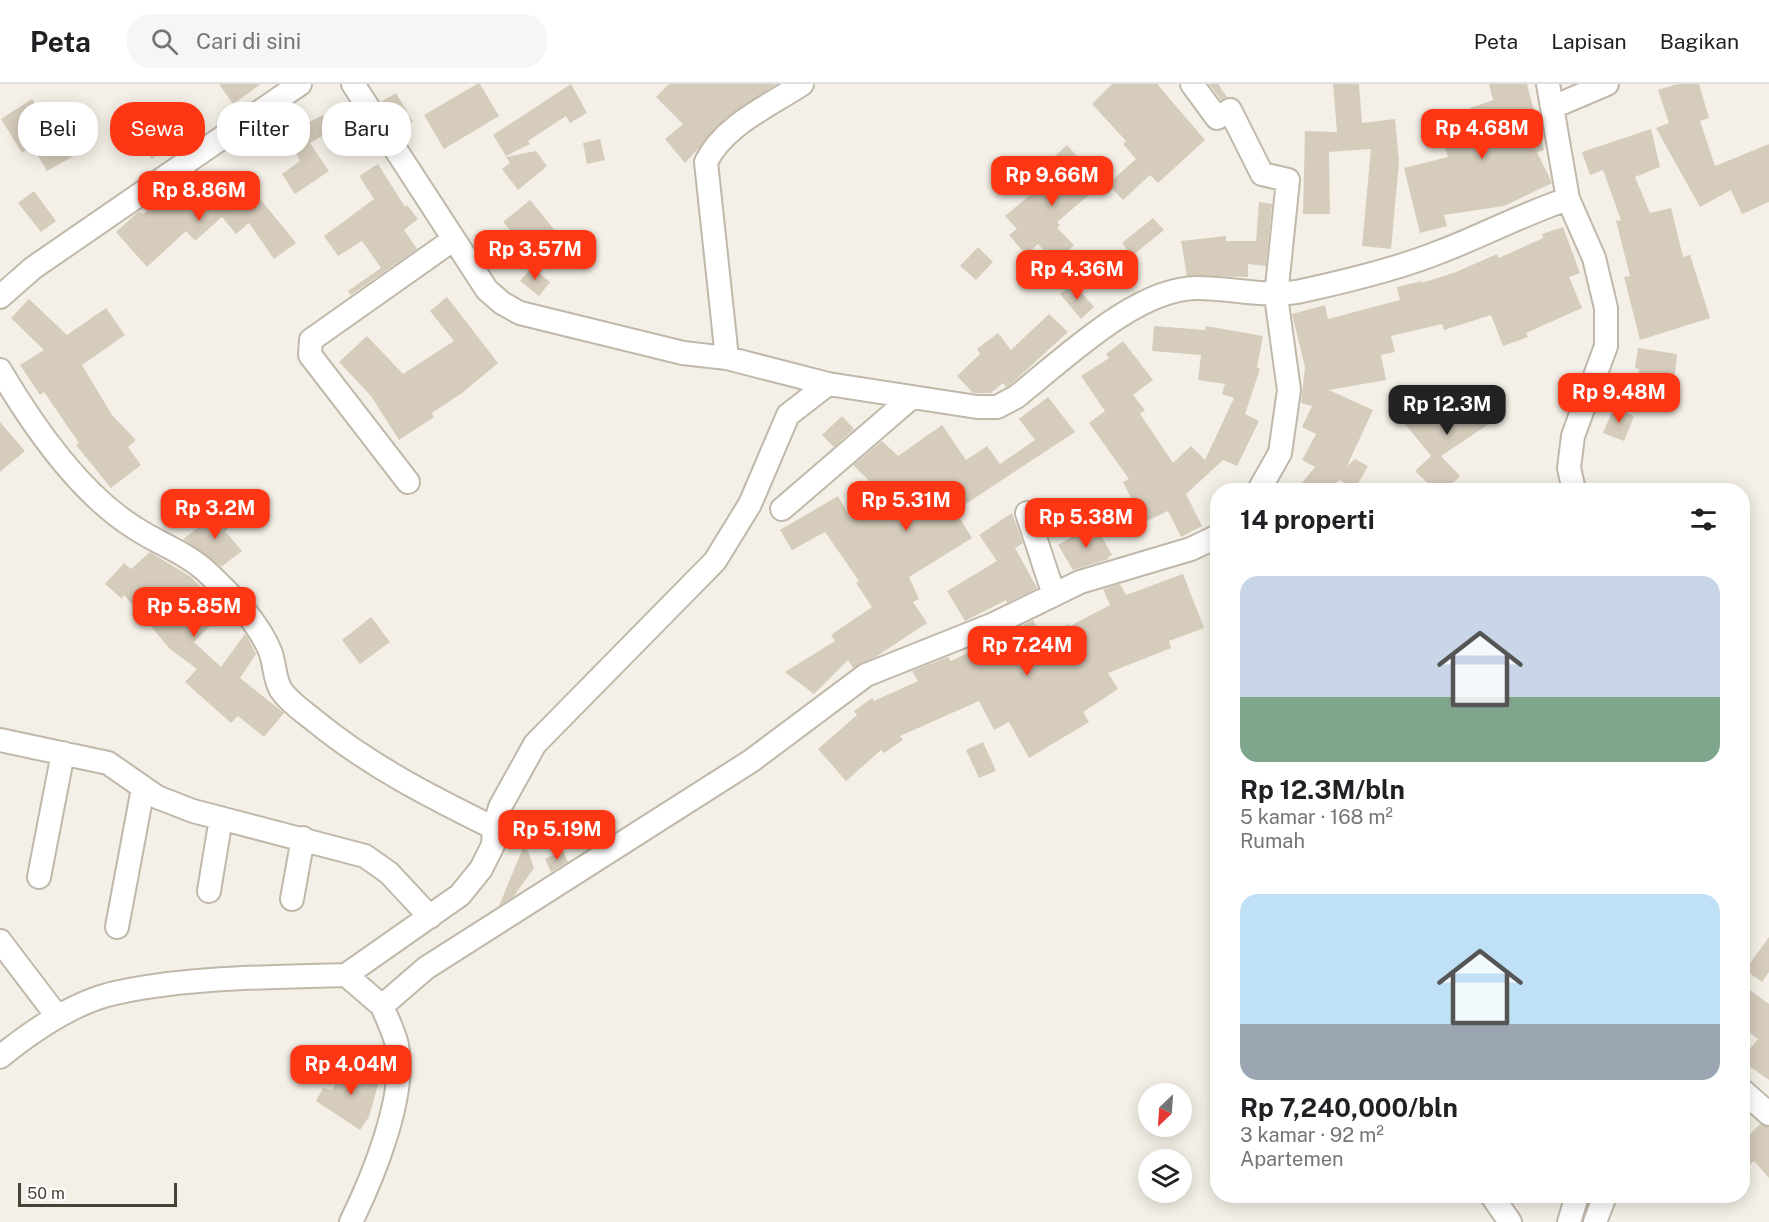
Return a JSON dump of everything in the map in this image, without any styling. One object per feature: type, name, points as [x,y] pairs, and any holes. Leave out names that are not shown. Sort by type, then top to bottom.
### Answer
[{"type":"street","points":[[0,297],[33,268],[300,84]]},
{"type":"street","points":[[353,84],[487,290],[502,303],[520,313],[682,353],[727,358],[828,384],[888,391],[911,398],[997,407],[1016,397],[1130,308],[1148,301],[1195,288],[1276,296],[1306,290],[1439,253],[1568,199]]},
{"type":"street","points":[[727,358],[706,162],[712,150],[729,132],[802,84]]},
{"type":"street","points":[[1192,84],[1217,118],[1230,110],[1262,174],[1288,180],[1276,296],[1289,390],[1280,453],[1263,483]]},
{"type":"street","points":[[1548,84],[1568,199],[1594,258],[1606,308],[1606,346],[1573,436],[1569,468],[1572,483]]},
{"type":"street","points":[[1553,107],[1607,84]]},
{"type":"street","points":[[408,482],[310,356],[309,348],[312,340],[454,240]]},
{"type":"street","points":[[0,370],[22,407],[55,451],[101,502],[135,529],[181,553],[206,571],[244,608],[270,651],[281,690],[297,706],[338,740],[407,786],[494,828]]},
{"type":"street","points":[[0,1057],[57,1016],[107,996],[170,985],[280,976],[346,975],[460,895],[481,869],[494,846],[494,828],[500,807],[535,744],[715,561],[750,504],[788,415],[828,384]]},
{"type":"street","points":[[782,509],[911,398]]},
{"type":"street","points":[[1027,513],[1054,595]]},
{"type":"street","points":[[382,1006],[426,968],[751,761],[866,675],[994,624],[1080,582],[1191,549],[1210,540]]},
{"type":"street","points":[[0,740],[108,763],[157,797],[221,818],[365,856],[389,873],[430,917]]},
{"type":"street","points":[[39,877],[63,753]]},
{"type":"street","points":[[117,927],[143,788]]},
{"type":"street","points":[[209,891],[221,818]]},
{"type":"street","points":[[292,899],[303,838]]},
{"type":"street","points":[[0,941],[9,970],[57,1016]]},
{"type":"street","points":[[346,975],[382,1006],[397,1045],[398,1083],[372,1181],[351,1222]]},
{"type":"street","points":[[1750,1097],[1769,1114]]},
{"type":"street","points":[[1497,1203],[1510,1222]]},
{"type":"street","points":[[1569,1222],[1575,1203]]},
{"type":"street","points":[[1595,1222],[1602,1203]]},
{"type":"building","points":[[219,84],[261,84],[236,102],[232,102]]},
{"type":"building","points":[[480,84],[499,116],[444,149],[424,115]]},
{"type":"building","points":[[571,84],[587,113],[570,123],[566,116],[528,141],[530,144],[506,156],[493,135]]},
{"type":"building","points":[[669,84],[776,84],[727,117],[685,163],[665,139],[683,124],[656,97]]},
{"type":"building","points":[[1112,84],[1157,84],[1205,140],[1158,183],[1150,175],[1123,200],[1108,184],[1136,159],[1123,144],[1126,141],[1092,104]]},
{"type":"building","points":[[1209,84],[1218,84],[1227,97],[1221,100]]},
{"type":"building","points":[[1333,84],[1359,84],[1362,123],[1395,119],[1399,162],[1391,249],[1362,246],[1371,149],[1329,152],[1330,214],[1303,214],[1305,131],[1337,132]]},
{"type":"building","points":[[1489,84],[1527,84],[1544,150],[1537,152],[1552,183],[1504,206],[1444,215],[1447,226],[1420,233],[1404,168],[1448,157],[1438,124],[1472,114],[1470,108],[1493,100]]},
{"type":"building","points":[[1677,84],[1699,84],[1709,118],[1700,121],[1715,166],[1769,144],[1769,202],[1742,214],[1731,190],[1700,207],[1656,128],[1669,123],[1658,90]]},
{"type":"building","points":[[396,93],[401,102],[381,102]]},
{"type":"building","points":[[18,108],[18,147],[1,119]]},
{"type":"building","points":[[322,116],[322,136],[310,143],[310,122]]},
{"type":"building","points":[[1651,129],[1660,167],[1635,177],[1650,213],[1671,208],[1683,257],[1690,255],[1710,318],[1640,340],[1624,277],[1630,276],[1616,221],[1621,220],[1603,170],[1590,175],[1582,152]]},
{"type":"building","points":[[600,139],[605,160],[587,164],[583,143]]},
{"type":"building","points":[[310,143],[329,171],[295,194],[282,174],[300,161],[297,156],[310,156]]},
{"type":"building","points":[[1067,145],[1102,184],[1057,222],[1060,225],[1057,228],[1074,245],[1056,263],[1038,244],[1026,255],[1009,235],[1017,229],[1005,216],[1062,168],[1053,158]]},
{"type":"building","points":[[536,151],[547,166],[518,190],[502,169],[510,163],[506,157]]},
{"type":"building","points":[[38,156],[74,156],[47,171]]},
{"type":"building","points":[[378,164],[405,207],[407,205],[418,219],[404,230],[417,249],[351,295],[348,291],[381,268],[362,241],[338,256],[324,236],[374,199],[359,176]]},
{"type":"building","points":[[212,181],[237,211],[257,195],[296,243],[274,259],[249,223],[236,234],[222,217],[195,241],[186,231],[147,267],[116,232],[139,211],[143,214],[186,182],[195,195]]},
{"type":"building","points":[[34,191],[56,221],[41,232],[18,203]]},
{"type":"building","points":[[530,200],[557,233],[531,255],[503,222]]},
{"type":"building","points":[[1259,202],[1272,204],[1266,266],[1248,264],[1248,277],[1187,276],[1181,241],[1226,236],[1226,241],[1256,241]]},
{"type":"building","points":[[1153,218],[1164,230],[1132,256],[1122,243]]},
{"type":"building","points":[[1563,227],[1580,273],[1569,277],[1582,308],[1526,333],[1528,337],[1503,346],[1491,315],[1444,330],[1442,324],[1391,336],[1395,352],[1381,355],[1386,380],[1329,390],[1373,410],[1347,466],[1355,459],[1368,466],[1358,483],[1344,483],[1339,480],[1336,483],[1302,483],[1315,467],[1302,460],[1316,434],[1302,427],[1312,406],[1301,403],[1305,367],[1292,314],[1325,305],[1328,319],[1400,300],[1397,287],[1422,281],[1422,283],[1456,272],[1497,254],[1499,258],[1543,238],[1542,234]]},
{"type":"building","points":[[978,247],[993,262],[976,280],[960,266]]},
{"type":"building","points":[[532,267],[550,282],[539,296],[520,281]]},
{"type":"building","points":[[1073,283],[1094,307],[1081,319],[1060,294]]},
{"type":"building","points":[[447,297],[498,363],[462,393],[432,413],[434,417],[399,440],[371,396],[339,362],[367,336],[403,374],[454,341],[430,311]]},
{"type":"building","points":[[29,299],[67,335],[106,308],[125,335],[82,365],[112,415],[136,440],[128,447],[141,465],[111,488],[76,445],[79,443],[44,392],[40,395],[20,365],[44,350],[11,318]]},
{"type":"building","points":[[1049,314],[1068,332],[1009,386],[1006,387],[1003,383],[991,393],[973,393],[957,376],[980,354],[977,349],[998,333],[1011,350]]},
{"type":"building","points":[[1154,326],[1205,330],[1206,326],[1263,336],[1257,367],[1260,369],[1245,414],[1259,421],[1237,466],[1223,460],[1186,494],[1202,526],[1181,537],[1168,511],[1143,523],[1123,482],[1129,479],[1089,423],[1105,411],[1081,376],[1109,358],[1106,354],[1123,341],[1153,380],[1133,395],[1145,410],[1140,414],[1173,463],[1191,446],[1205,460],[1234,398],[1222,394],[1225,384],[1198,380],[1201,355],[1152,351]]},
{"type":"building","points":[[1638,348],[1677,354],[1675,374],[1665,373],[1661,402],[1635,398],[1639,369],[1635,368]]},
{"type":"building","points":[[1476,390],[1495,420],[1441,456],[1460,476],[1453,483],[1428,483],[1415,471],[1431,456],[1402,420],[1421,405],[1433,419]]},
{"type":"building","points":[[1048,397],[1075,432],[955,511],[972,538],[909,577],[919,599],[913,602],[927,623],[877,656],[853,668],[848,660],[814,694],[785,672],[835,641],[831,635],[872,607],[856,583],[859,581],[825,532],[792,550],[780,530],[838,496],[850,517],[885,496],[853,465],[882,441],[898,456],[942,425],[966,460],[987,446],[1000,464],[1035,440],[1019,419]]},
{"type":"building","points":[[1614,407],[1634,416],[1624,441],[1603,433]]},
{"type":"building","points":[[842,416],[854,429],[834,447],[822,435]]},
{"type":"building","points":[[0,422],[25,451],[0,472]]},
{"type":"building","points":[[220,511],[231,526],[225,531],[242,551],[221,567],[183,539]]},
{"type":"building","points":[[1012,513],[1023,543],[1015,548],[1037,588],[1007,603],[1006,600],[965,621],[947,591],[997,561],[979,535]]},
{"type":"building","points":[[1095,524],[1112,555],[1108,557],[1109,559],[1073,570],[1058,545]]},
{"type":"building","points":[[150,552],[191,577],[225,611],[194,642],[221,667],[245,634],[247,636],[256,654],[240,678],[284,713],[264,737],[238,716],[231,723],[185,682],[197,669],[170,649],[124,595],[122,599],[105,584],[124,563],[131,569]]},
{"type":"building","points":[[1183,574],[1204,628],[1169,641],[1171,648],[1108,673],[1118,689],[1083,712],[1089,722],[1029,758],[1009,722],[994,730],[979,701],[900,736],[903,740],[884,753],[881,750],[846,781],[818,749],[857,715],[854,711],[872,698],[874,701],[918,681],[912,671],[948,657],[951,661],[976,649],[977,653],[1023,632],[1020,627],[1033,620],[1043,640],[1068,624],[1070,626],[1110,605],[1103,589],[1120,584],[1126,595]]},
{"type":"building","points":[[371,617],[390,642],[360,664],[342,640]]},
{"type":"building","points":[[983,742],[996,771],[979,778],[966,750]]},
{"type":"building","points":[[525,843],[534,868],[514,896],[499,906]]},
{"type":"building","points":[[563,851],[568,862],[551,872],[545,859]]},
{"type":"building","points":[[1769,937],[1769,972],[1762,982],[1750,974],[1750,963]]},
{"type":"building","points":[[1750,990],[1769,1004],[1769,1080],[1750,1067],[1750,1049],[1758,1039],[1750,1033]]},
{"type":"building","points":[[349,1062],[379,1081],[369,1117],[360,1130],[316,1101],[323,1088],[332,1090]]},
{"type":"building","points":[[1760,1124],[1769,1127],[1769,1178],[1754,1161],[1750,1163],[1750,1134]]}]
